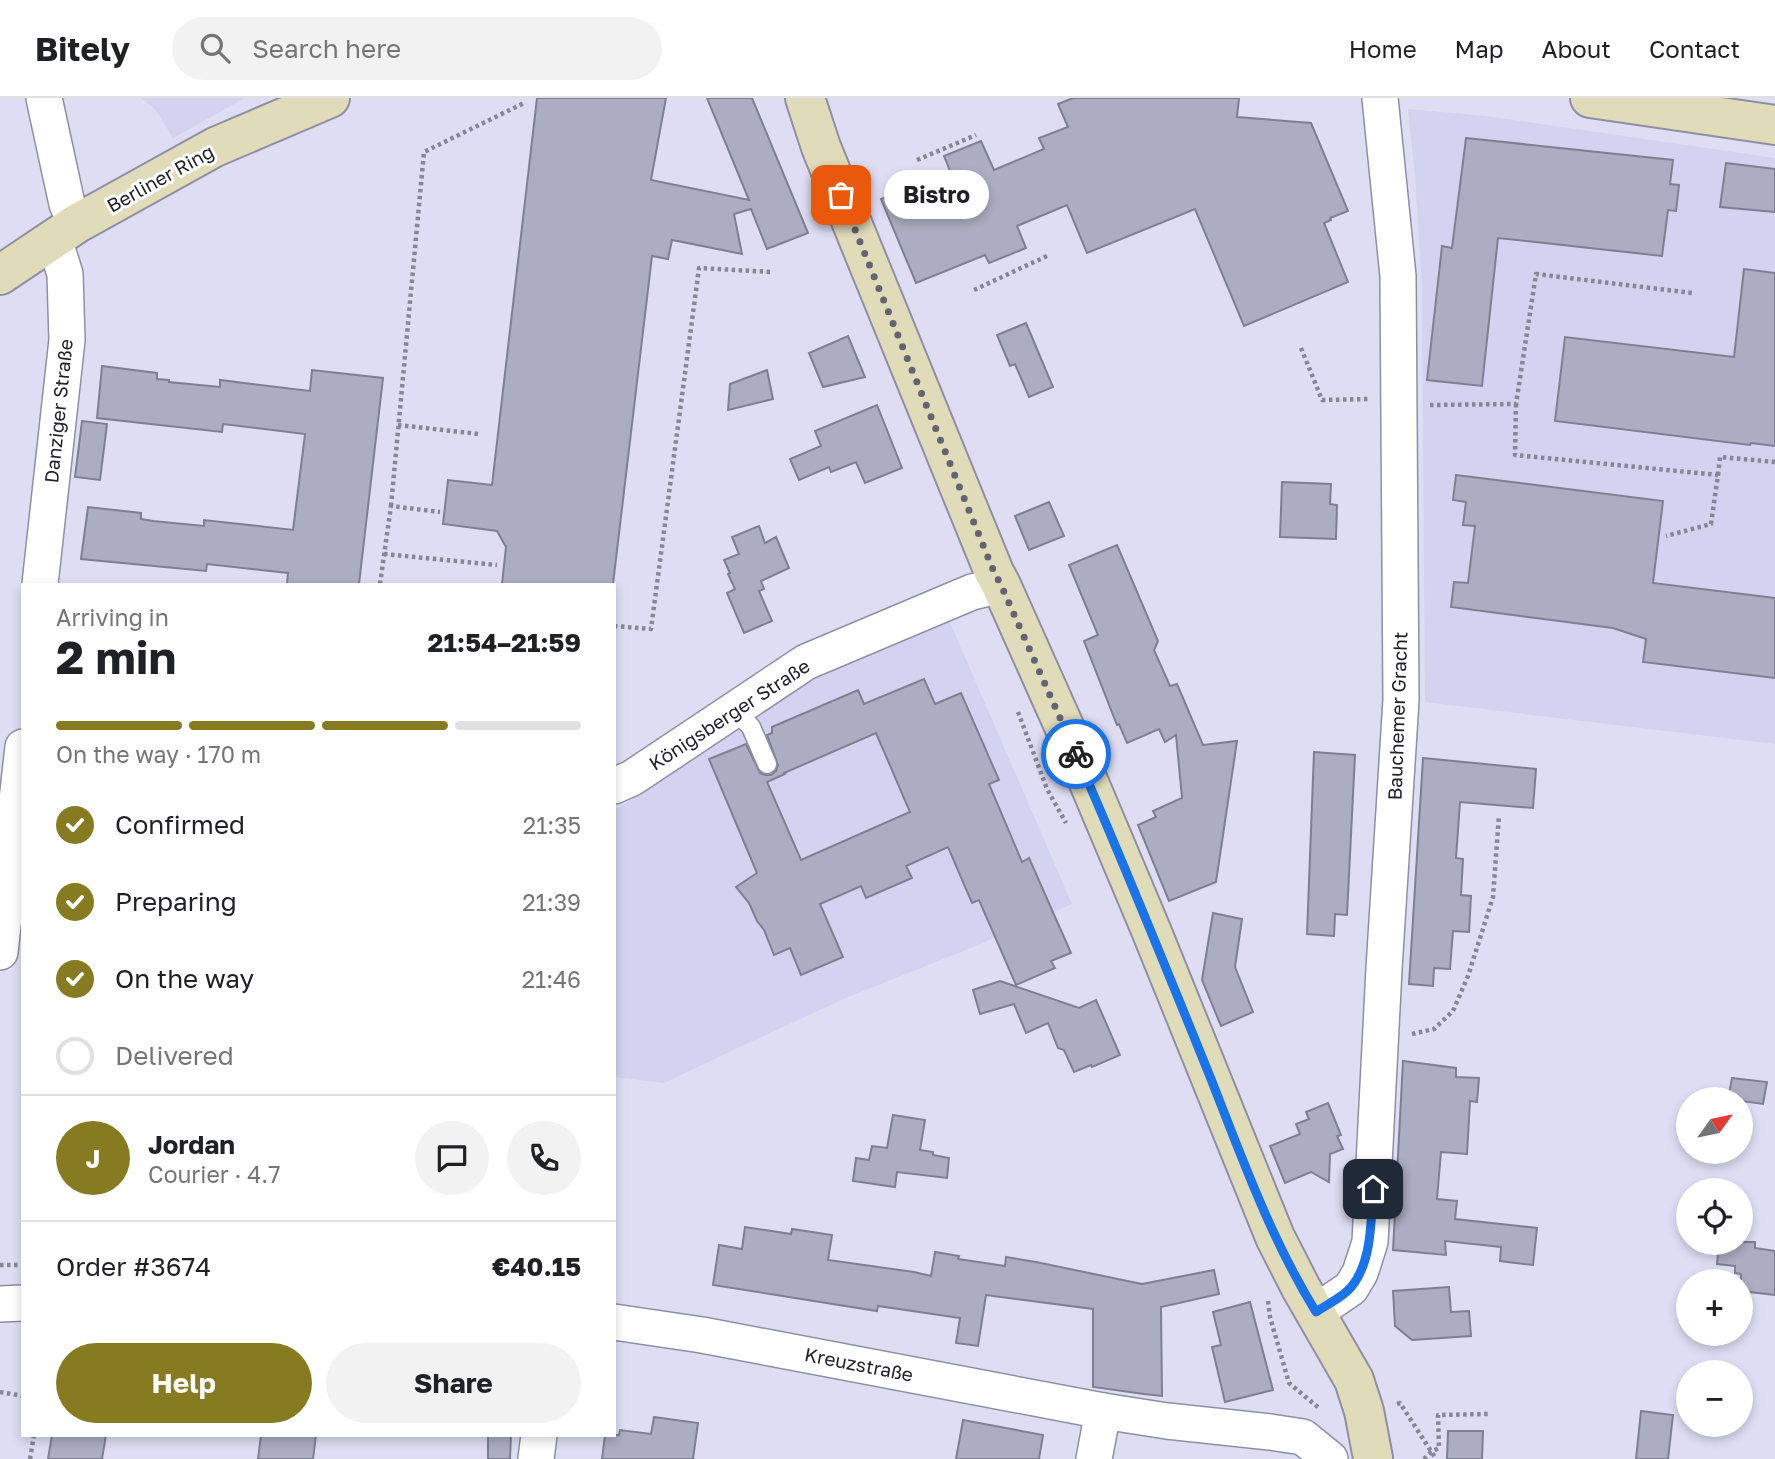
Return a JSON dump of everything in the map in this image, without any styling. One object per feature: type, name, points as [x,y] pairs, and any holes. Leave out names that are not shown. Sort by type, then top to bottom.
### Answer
[{"type":"street","name":"Danziger Straße","points":[[40,583],[67,340],[67,204],[44,98]]},
{"type":"street","name":"Berliner Ring","points":[[0,275],[65,232],[215,147],[330,98]]},
{"type":"street","points":[[805,98],[821,147],[994,572],[1084,771],[1275,1237],[1354,1380],[1379,1459]]},
{"type":"street","name":"Bauchemer Gracht","points":[[1316,1312],[1351,1288],[1360,1273],[1370,1242],[1401,700],[1398,276],[1380,98]]},
{"type":"street","points":[[1590,98],[1775,125]]},
{"type":"street","name":"Königsberger Straße","points":[[616,785],[632,779],[806,662],[972,592],[1001,585]]},
{"type":"street","points":[[0,952],[21,765]]},
{"type":"street","points":[[0,1304],[21,1303]]},
{"type":"street","name":"Kreuzstraße","points":[[616,1322],[702,1335],[1103,1411],[1303,1437],[1330,1459]]},
{"type":"street","points":[[1094,1459],[1103,1411]]},
{"type":"street","points":[[536,1459],[539,1437]]},
{"type":"lane","points":[[734,709],[751,727],[767,764]]},
{"type":"path","points":[[380,583],[391,506],[424,152],[524,103]]},
{"type":"path","points":[[917,160],[976,135]]},
{"type":"path","points":[[974,290],[1047,256]]},
{"type":"path","points":[[616,626],[650,629],[699,268],[771,272]]},
{"type":"path","points":[[1692,293],[1536,274],[1516,404],[1515,455],[1718,475]]},
{"type":"path","points":[[1301,348],[1322,400],[1369,399]]},
{"type":"path","points":[[1430,405],[1516,404]]},
{"type":"path","points":[[398,425],[479,434]]},
{"type":"path","points":[[1666,536],[1711,524],[1720,457],[1775,462]]},
{"type":"path","points":[[391,506],[439,512]]},
{"type":"path","points":[[384,554],[497,565]]},
{"type":"path","points":[[1380,1041],[1434,1029],[1453,1011],[1468,976],[1493,897],[1499,815]]},
{"type":"path","points":[[0,1265],[21,1265]]},
{"type":"path","points":[[1267,1300],[1289,1382],[1325,1413]]},
{"type":"path","points":[[0,1392],[21,1396]]},
{"type":"path","points":[[1424,1459],[1439,1448],[1438,1415],[1488,1414]]},
{"type":"path","points":[[30,1459],[34,1437]]},
{"type":"shaded area","points":[[141,98],[245,98],[173,138],[155,109]]},
{"type":"shaded area","points":[[1408,109],[1486,116],[1775,158],[1775,744],[1425,702],[1422,287]]},
{"type":"shaded area","points":[[948,618],[1072,904],[848,997],[664,1083],[616,1077],[616,808],[811,679]]},
{"type":"building","points":[[537,98],[666,98],[651,180],[749,200],[707,98],[752,98],[808,233],[767,249],[751,209],[734,214],[742,254],[672,240],[668,259],[652,256],[613,583],[502,583],[506,547],[497,531],[443,524],[448,480],[492,485]]},
{"type":"building","points":[[1073,98],[1239,98],[1237,117],[1311,123],[1348,211],[1324,223],[1348,282],[1244,326],[1195,209],[1087,253],[1067,205],[1017,226],[1026,248],[989,263],[985,255],[916,283],[881,199],[950,171],[944,156],[981,141],[994,170],[1044,149],[1039,138],[1068,127],[1058,104]]},
{"type":"building","points":[[1466,138],[1673,160],[1670,184],[1679,185],[1676,211],[1668,210],[1662,256],[1498,238],[1482,386],[1427,380],[1442,246],[1452,248]]},
{"type":"building","points":[[1726,163],[1775,169],[1775,212],[1720,207]]},
{"type":"building","points":[[1744,269],[1775,273],[1775,446],[1555,421],[1565,337],[1734,357]]},
{"type":"building","points":[[1026,323],[1053,387],[1029,397],[1015,364],[1010,366],[997,335]]},
{"type":"building","points":[[848,336],[865,377],[823,387],[809,353]]},
{"type":"building","points":[[102,366],[157,373],[157,379],[169,382],[220,387],[220,380],[310,391],[312,370],[383,378],[359,583],[287,583],[288,573],[207,564],[206,571],[81,559],[88,507],[141,513],[141,519],[153,521],[204,526],[204,520],[293,530],[305,434],[223,424],[222,432],[97,418]]},
{"type":"building","points":[[767,370],[773,399],[728,410],[730,384]]},
{"type":"building","points":[[877,405],[902,468],[865,483],[856,462],[831,472],[829,467],[799,480],[790,459],[821,446],[815,431]]},
{"type":"building","points":[[82,421],[107,424],[100,480],[75,477]]},
{"type":"building","points":[[1456,475],[1663,501],[1653,583],[1775,598],[1775,678],[1643,662],[1646,639],[1613,628],[1451,607],[1454,582],[1468,583],[1475,526],[1463,525],[1466,502],[1453,500]]},
{"type":"building","points":[[1282,482],[1331,484],[1330,504],[1337,505],[1336,539],[1280,537]]},
{"type":"building","points":[[1049,502],[1064,536],[1029,550],[1015,516]]},
{"type":"building","points":[[759,526],[765,543],[776,537],[789,568],[761,581],[764,589],[759,591],[772,621],[744,633],[727,593],[735,589],[724,560],[739,554],[732,537]]},
{"type":"building","points":[[1117,545],[1158,641],[1154,650],[1170,686],[1177,684],[1203,745],[1237,741],[1216,882],[1169,901],[1138,825],[1156,817],[1153,811],[1182,798],[1176,735],[1165,742],[1159,729],[1127,743],[1119,724],[1117,725],[1084,641],[1098,635],[1069,565]]},
{"type":"building","points":[[924,679],[935,704],[961,693],[999,780],[989,784],[1022,862],[1029,858],[1071,953],[1051,961],[1055,968],[1016,985],[979,900],[972,903],[948,847],[906,866],[912,878],[866,898],[861,886],[820,904],[843,957],[801,975],[790,948],[774,955],[749,903],[736,887],[757,873],[709,759],[746,744],[760,773],[771,775],[778,765],[767,735],[772,733],[772,727],[858,690],[864,704]],"holes":[[[876,733],[910,812],[801,860],[767,782]]]},
{"type":"building","points":[[1314,752],[1355,755],[1347,915],[1335,914],[1334,936],[1307,934]]},
{"type":"building","points":[[1423,758],[1536,769],[1533,808],[1460,802],[1456,858],[1463,859],[1461,895],[1471,896],[1469,932],[1453,931],[1450,969],[1434,968],[1433,986],[1409,984]]},
{"type":"building","points":[[1213,913],[1242,919],[1235,967],[1253,1012],[1221,1026],[1202,980]]},
{"type":"building","points":[[1000,981],[1079,1008],[1096,1000],[1120,1055],[1074,1072],[1064,1050],[1058,1048],[1048,1023],[1026,1033],[1014,1004],[980,1014],[973,990]]},
{"type":"building","points":[[1403,1061],[1456,1068],[1456,1077],[1479,1078],[1477,1102],[1470,1101],[1467,1154],[1441,1152],[1437,1199],[1457,1201],[1455,1219],[1537,1228],[1533,1265],[1500,1261],[1501,1247],[1445,1241],[1446,1255],[1393,1250]]},
{"type":"building","points":[[1732,1078],[1767,1082],[1763,1104],[1754,1103],[1754,1087],[1730,1087]]},
{"type":"building","points":[[1328,1103],[1341,1135],[1337,1136],[1343,1149],[1330,1154],[1329,1182],[1311,1172],[1285,1183],[1270,1146],[1300,1134],[1296,1124],[1309,1119],[1306,1112]]},
{"type":"building","points":[[893,1115],[925,1120],[920,1150],[949,1158],[947,1178],[897,1172],[895,1187],[853,1181],[856,1158],[869,1160],[872,1146],[887,1148]]},
{"type":"building","points":[[745,1227],[791,1234],[792,1229],[832,1235],[828,1260],[931,1276],[935,1252],[959,1256],[958,1259],[1005,1266],[1006,1257],[1142,1284],[1214,1270],[1219,1294],[1161,1307],[1162,1396],[1093,1387],[1093,1309],[986,1295],[978,1346],[956,1343],[960,1318],[878,1306],[877,1311],[713,1285],[719,1245],[742,1249]]},
{"type":"building","points":[[1753,1242],[1755,1248],[1775,1251],[1775,1295],[1753,1292],[1753,1269],[1735,1269],[1735,1266],[1717,1264],[1718,1255],[1753,1255]]},
{"type":"building","points":[[1449,1287],[1451,1312],[1469,1311],[1471,1336],[1412,1340],[1395,1326],[1393,1291]]},
{"type":"building","points":[[1250,1302],[1273,1390],[1225,1402],[1212,1347],[1221,1345],[1213,1312]]},
{"type":"building","points":[[1641,1411],[1673,1415],[1668,1459],[1636,1459]]},
{"type":"building","points":[[654,1417],[698,1423],[693,1459],[602,1459],[605,1437],[616,1437],[620,1430],[651,1434]]},
{"type":"building","points":[[963,1420],[1043,1435],[1039,1459],[956,1459]]},
{"type":"building","points":[[1448,1431],[1483,1431],[1482,1459],[1447,1459]]},
{"type":"building","points":[[52,1437],[106,1437],[102,1459],[48,1459]]},
{"type":"building","points":[[261,1437],[316,1437],[313,1459],[258,1459]]},
{"type":"building","points":[[488,1437],[511,1437],[510,1459],[488,1459]]},
{"type":"way so far","points":[[841,195],[994,572],[1076,754]]},
{"type":"place","name":"Bistro","points":[[841,195]]},
{"type":"route","points":[[1076,754],[1151,930],[1275,1237],[1316,1312],[1351,1288],[1360,1273],[1370,1242],[1373,1189]]}]
